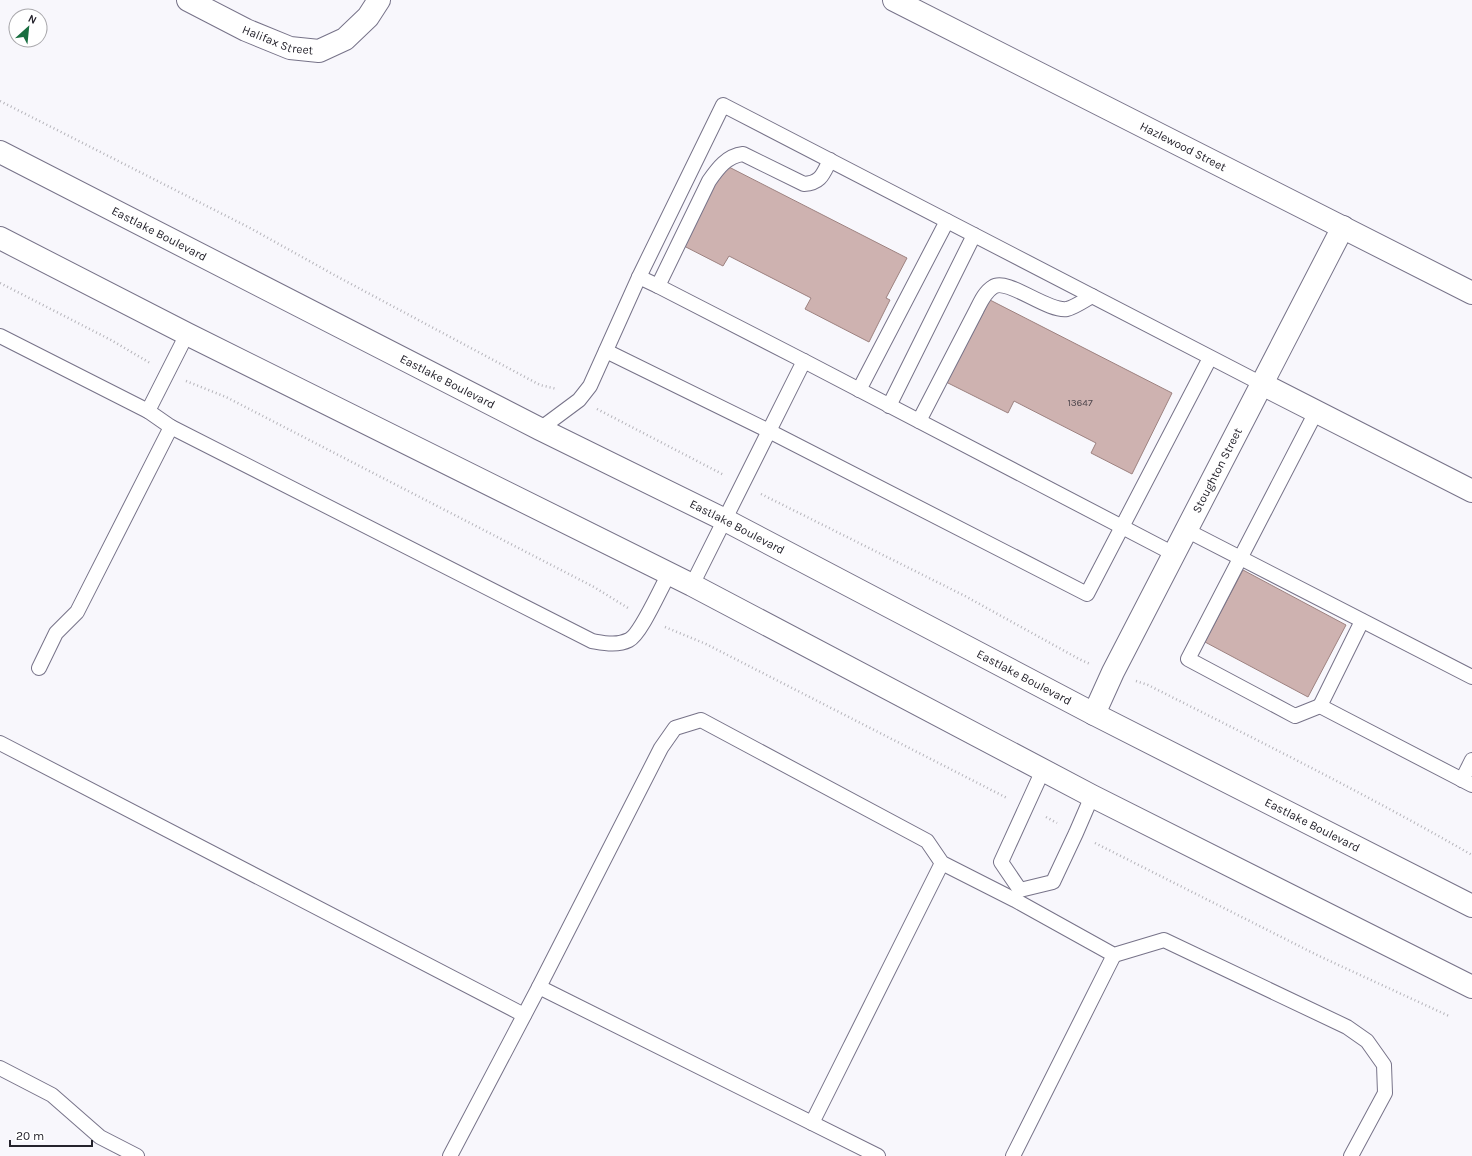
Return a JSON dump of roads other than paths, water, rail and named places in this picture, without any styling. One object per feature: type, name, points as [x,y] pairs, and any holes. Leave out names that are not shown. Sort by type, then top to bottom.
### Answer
[{"type":"main road","name":"Halifax Street","points":[[188,0],[246,30],[290,48],[319,51],[345,39],[368,17],[379,0]]},
{"type":"main road","name":"Hazlewood Street","points":[[894,0],[1472,293]]},
{"type":"main road","name":"Eastlake Boulevard","points":[[0,152],[540,429],[725,520],[1094,714],[1472,906]]},
{"type":"main road","name":"Stoughton Street","points":[[1094,714],[1113,672],[1342,227]]},
{"type":"main road","points":[[0,238],[187,334],[692,585],[1092,796],[1472,987]]},
{"type":"main road","points":[[1262,384],[1472,491]]},
{"type":"lane","points":[[540,429],[579,400],[590,386],[639,277],[723,105],[1262,384]]},
{"type":"lane","points":[[658,286],[709,181],[720,165],[734,155],[743,154],[804,184],[813,183],[820,178],[830,160]]},
{"type":"lane","points":[[859,390],[947,221]]},
{"type":"lane","points":[[889,406],[974,235]]},
{"type":"lane","points":[[639,277],[804,361],[1174,554]]},
{"type":"lane","points":[[919,421],[985,294],[994,286],[1006,285],[1056,308],[1068,309],[1092,296]]},
{"type":"lane","points":[[148,411],[187,334]]},
{"type":"lane","points":[[0,336],[148,411],[171,427],[592,641],[611,644],[629,640],[638,630],[669,574]]},
{"type":"lane","points":[[606,351],[769,431],[1087,594],[1210,358]]},
{"type":"lane","points":[[692,585],[804,361]]},
{"type":"lane","points":[[1316,412],[1188,659],[1295,716],[1320,706],[1362,620]]},
{"type":"lane","points":[[39,668],[56,632],[77,612],[171,427]]},
{"type":"lane","points":[[1186,530],[1472,677]]},
{"type":"lane","points":[[1320,706],[1467,783],[1472,760]]},
{"type":"lane","points":[[450,1156],[661,748],[675,728],[701,720],[927,841],[942,863],[1018,895],[1114,955]]},
{"type":"lane","points":[[0,743],[524,1015]]},
{"type":"lane","points":[[1018,895],[1001,862],[1043,770]]},
{"type":"lane","points":[[1018,895],[1053,882],[1092,796]]},
{"type":"lane","points":[[812,1123],[942,863]]},
{"type":"lane","points":[[1014,1156],[1114,955],[1164,940],[1347,1027],[1367,1041],[1384,1065],[1385,1093],[1351,1156]]},
{"type":"lane","points":[[539,986],[878,1156]]},
{"type":"lane","points":[[0,1068],[52,1095],[100,1137],[137,1156]]}]
